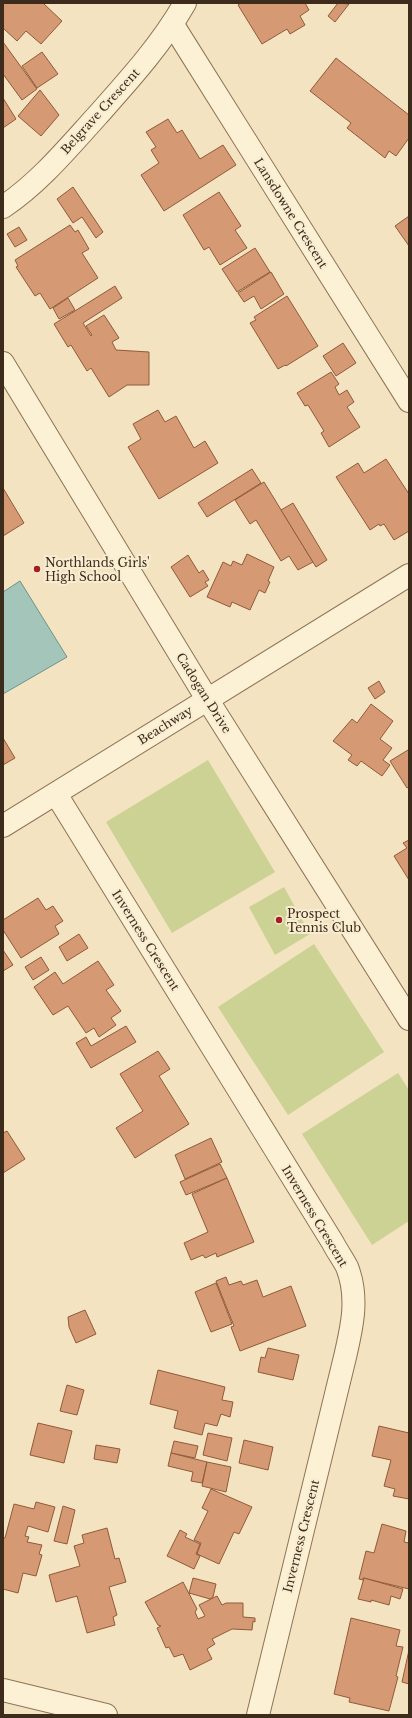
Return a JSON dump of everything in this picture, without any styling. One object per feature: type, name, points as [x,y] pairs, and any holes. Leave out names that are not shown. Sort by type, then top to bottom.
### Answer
[{"type":"street","name":"Belgrave Crescent","points":[[3,207],[39,177],[127,82],[173,24],[185,3]]},
{"type":"street","name":"Lansdowne Crescent","points":[[173,24],[409,401]]},
{"type":"street","name":"Cadogan Drive","points":[[3,363],[207,699],[409,1019]]},
{"type":"street","name":"Beachway","points":[[3,826],[409,575]]},
{"type":"street","name":"Inverness Crescent","points":[[56,794],[333,1243],[347,1267],[353,1291],[353,1320],[345,1357],[258,1715]]},
{"type":"street","points":[[3,1690],[106,1715]]},
{"type":"green space","points":[[208,760],[275,872],[172,933],[106,822]]},
{"type":"green space","name":"Prospect Tennis Club","points":[[284,887],[310,934],[275,955],[249,907]]},
{"type":"green space","points":[[314,944],[384,1052],[288,1115],[218,1007]]},
{"type":"green space","points":[[398,1073],[409,1090],[409,1221],[372,1245],[302,1134]]},
{"type":"water","points":[[20,581],[67,657],[3,694],[3,592]]},
{"type":"building","points":[[3,3],[45,3],[44,4],[62,21],[41,44],[26,31],[17,41],[3,28]]},
{"type":"building","points":[[241,3],[305,3],[309,10],[300,16],[305,25],[290,34],[287,29],[262,44],[238,5]]},
{"type":"building","points":[[338,3],[349,4],[335,22],[328,16]]},
{"type":"building","points":[[3,42],[37,89],[22,100],[3,74]]},
{"type":"building","points":[[42,52],[58,74],[37,88],[22,66]]},
{"type":"building","points":[[336,58],[409,115],[409,138],[396,156],[389,151],[385,158],[347,128],[351,123],[310,91]]},
{"type":"building","points":[[40,90],[59,115],[41,136],[18,116]]},
{"type":"building","points":[[3,98],[16,119],[3,128]]},
{"type":"building","points":[[168,119],[177,133],[182,130],[200,159],[223,145],[236,165],[164,211],[141,175],[159,163],[151,150],[156,147],[146,132]]},
{"type":"building","points":[[73,187],[103,232],[96,238],[82,217],[73,223],[57,199]]},
{"type":"building","points":[[219,192],[241,226],[235,230],[247,248],[220,265],[209,247],[204,250],[183,215]]},
{"type":"building","points":[[409,216],[409,246],[395,226]]},
{"type":"building","points":[[70,225],[75,232],[78,230],[89,249],[82,253],[98,278],[50,309],[40,293],[35,296],[16,267],[18,266],[15,260]]},
{"type":"building","points":[[19,227],[27,240],[15,247],[7,234]]},
{"type":"building","points":[[255,248],[270,272],[237,292],[222,269]]},
{"type":"building","points":[[271,272],[284,294],[261,309],[254,296],[244,302],[238,293]]},
{"type":"building","points":[[115,286],[122,298],[83,323],[91,336],[92,335],[86,326],[104,315],[119,338],[112,342],[116,350],[149,352],[149,385],[127,385],[109,397],[91,368],[87,371],[71,345],[68,347],[54,324]]},
{"type":"building","points":[[287,296],[318,346],[286,366],[285,365],[278,369],[250,323],[256,320],[254,317]]},
{"type":"building","points":[[68,298],[75,310],[59,319],[53,308]]},
{"type":"building","points":[[343,343],[356,363],[336,376],[323,356]]},
{"type":"building","points":[[331,372],[339,384],[335,387],[339,395],[347,390],[354,402],[347,407],[360,427],[329,447],[321,433],[324,431],[308,405],[305,406],[297,393]]},
{"type":"building","points":[[158,410],[165,422],[176,416],[194,448],[205,441],[218,463],[159,499],[128,447],[141,439],[133,424]]},
{"type":"building","points":[[386,459],[409,494],[409,531],[394,540],[384,524],[380,526],[379,524],[370,530],[336,477],[358,463],[364,473]]},
{"type":"building","points":[[252,469],[261,483],[207,517],[198,503]]},
{"type":"building","points":[[264,482],[313,562],[298,570],[289,556],[281,561],[256,520],[250,524],[235,500]]},
{"type":"building","points":[[3,488],[24,523],[3,536]]},
{"type":"building","points":[[293,503],[327,560],[316,567],[281,510]]},
{"type":"building","points":[[247,554],[274,567],[265,593],[259,590],[250,610],[232,602],[230,607],[207,597],[223,562],[231,566],[233,561],[242,565]]},
{"type":"building","points":[[188,555],[199,573],[203,570],[209,580],[205,582],[208,586],[190,597],[171,567]]},
{"type":"building","points":[[379,681],[385,692],[375,699],[368,688]]},
{"type":"building","points":[[371,704],[393,721],[380,739],[392,748],[383,760],[390,765],[382,776],[361,761],[357,766],[348,760],[352,755],[333,741],[352,719],[357,723]]},
{"type":"building","points":[[3,738],[15,758],[3,765]]},
{"type":"building","points":[[408,750],[409,787],[407,788],[390,761]]},
{"type":"building","points":[[409,840],[409,880],[394,856],[407,848],[403,843]]},
{"type":"building","points":[[38,898],[46,910],[53,906],[63,921],[55,926],[59,934],[21,958],[3,930],[3,920]]},
{"type":"building","points":[[79,934],[88,948],[67,961],[59,947]]},
{"type":"building","points":[[3,950],[13,965],[3,971]]},
{"type":"building","points":[[41,957],[49,970],[33,980],[25,967]]},
{"type":"building","points":[[98,961],[114,985],[106,990],[121,1011],[111,1018],[116,1025],[99,1037],[94,1028],[86,1033],[68,1006],[53,1015],[34,987],[55,972],[63,984]]},
{"type":"building","points":[[126,1026],[136,1042],[91,1068],[76,1043],[86,1037],[91,1046]]},
{"type":"building","points":[[158,1051],[170,1069],[159,1076],[189,1124],[135,1158],[116,1128],[143,1111],[120,1074]]},
{"type":"building","points":[[7,1131],[25,1159],[3,1173],[3,1133]]},
{"type":"building","points":[[211,1138],[222,1162],[185,1179],[175,1155]]},
{"type":"building","points":[[220,1164],[227,1178],[186,1195],[180,1182]]},
{"type":"building","points":[[227,1178],[254,1242],[217,1257],[216,1253],[205,1258],[203,1255],[191,1260],[184,1243],[208,1232],[192,1194]]},
{"type":"building","points":[[226,1277],[229,1285],[241,1281],[243,1285],[257,1280],[263,1297],[291,1286],[306,1326],[240,1351],[231,1327],[234,1326],[216,1281]]},
{"type":"building","points":[[216,1283],[232,1324],[211,1332],[195,1292]]},
{"type":"building","points":[[85,1310],[96,1334],[76,1343],[69,1327],[68,1317]]},
{"type":"building","points":[[268,1348],[299,1355],[293,1380],[258,1372],[261,1357],[265,1358]]},
{"type":"building","points":[[158,1370],[225,1387],[222,1400],[233,1402],[230,1417],[221,1414],[217,1426],[205,1423],[202,1435],[174,1428],[178,1411],[150,1404]]},
{"type":"building","points":[[67,1385],[84,1390],[77,1415],[60,1411]]},
{"type":"building","points":[[38,1423],[72,1431],[64,1463],[30,1455]]},
{"type":"building","points":[[379,1426],[409,1433],[409,1499],[393,1496],[395,1489],[384,1486],[391,1460],[372,1456]]},
{"type":"building","points":[[208,1433],[232,1438],[227,1461],[203,1455]]},
{"type":"building","points":[[244,1440],[273,1447],[268,1470],[239,1463]]},
{"type":"building","points":[[174,1441],[198,1446],[195,1458],[171,1453]]},
{"type":"building","points":[[96,1445],[120,1449],[117,1463],[94,1459]]},
{"type":"building","points":[[171,1453],[207,1462],[202,1483],[191,1481],[193,1472],[168,1466]]},
{"type":"building","points":[[207,1462],[231,1467],[226,1492],[202,1486]]},
{"type":"building","points":[[211,1489],[252,1507],[239,1534],[234,1532],[219,1564],[197,1554],[201,1543],[194,1540],[208,1511],[202,1508]]},
{"type":"building","points":[[36,1502],[55,1507],[48,1532],[28,1526],[25,1536],[29,1537],[27,1542],[42,1545],[39,1554],[42,1555],[36,1576],[23,1573],[18,1593],[3,1589],[3,1538],[5,1538],[14,1504],[34,1509]]},
{"type":"building","points":[[63,1506],[75,1510],[67,1544],[54,1541]]},
{"type":"building","points":[[382,1524],[406,1531],[404,1542],[409,1543],[409,1589],[363,1578],[363,1580],[359,1579],[366,1551],[374,1553]]},
{"type":"building","points":[[107,1528],[115,1559],[119,1558],[126,1582],[109,1587],[117,1615],[113,1617],[115,1625],[87,1633],[77,1596],[56,1602],[49,1575],[80,1566],[74,1546],[84,1543],[82,1535]]},
{"type":"building","points":[[180,1530],[187,1534],[185,1537],[200,1544],[196,1554],[200,1556],[194,1569],[167,1556]]},
{"type":"building","points":[[193,1578],[216,1584],[213,1597],[210,1599],[189,1593]]},
{"type":"building","points":[[364,1578],[403,1589],[400,1599],[391,1596],[389,1605],[371,1600],[371,1602],[358,1599]]},
{"type":"building","points":[[183,1582],[197,1609],[195,1612],[198,1619],[205,1616],[199,1605],[217,1596],[222,1605],[226,1603],[243,1603],[243,1617],[255,1618],[255,1622],[253,1621],[252,1630],[232,1629],[212,1639],[215,1644],[207,1649],[212,1659],[190,1670],[183,1654],[174,1657],[169,1647],[166,1648],[157,1628],[161,1626],[158,1625],[145,1602]]},
{"type":"building","points":[[351,1618],[400,1630],[396,1646],[403,1647],[396,1676],[398,1677],[389,1711],[349,1702],[350,1698],[334,1694]]},
{"type":"building","points":[[409,1650],[409,1684],[402,1682]]},
{"type":"place","name":"Northlands Girls' High School","points":[[37,569]]},
{"type":"place","name":"Prospect Tennis Club","points":[[279,920]]}]
